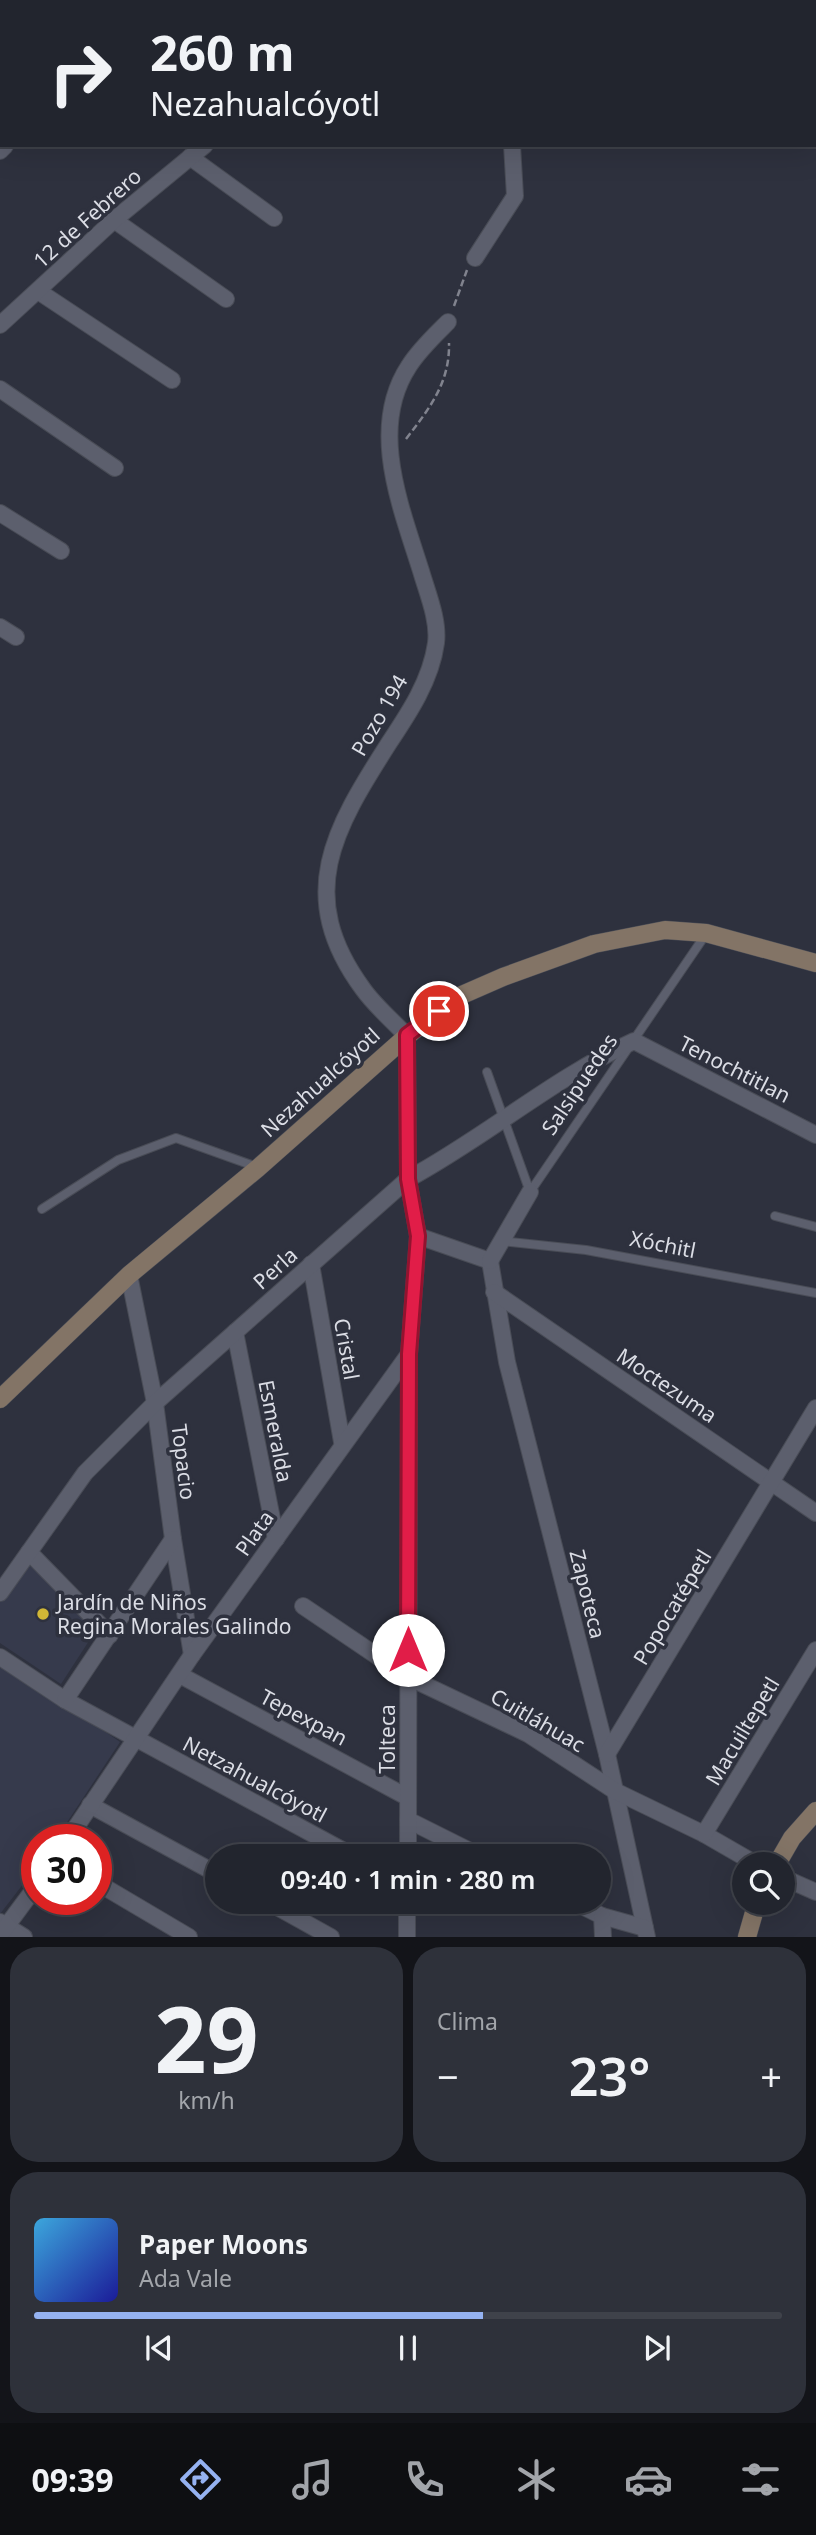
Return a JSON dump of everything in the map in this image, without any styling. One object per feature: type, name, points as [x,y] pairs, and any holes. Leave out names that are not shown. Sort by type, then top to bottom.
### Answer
[{"type":"main road","name":"Nezahualcóyotl","points":[[0,1399],[130,1275],[258,1168],[407,1035],[455,998],[503,976],[594,944],[665,930],[706,933],[816,962]]},
{"type":"main road","points":[[784,1852],[816,1811]]},
{"type":"main road","points":[[747,1937],[753,1915]]},
{"type":"street","name":"12 de Febrero","points":[[0,325],[114,220],[202,147]]},
{"type":"street","points":[[475,258],[515,197],[512,147]]},
{"type":"street","points":[[190,157],[275,218]]},
{"type":"street","points":[[114,220],[226,299]]},
{"type":"street","points":[[38,291],[172,380]]},
{"type":"street","name":"Pozo 194","points":[[407,1035],[364,991],[342,956],[328,925],[324,882],[349,806],[419,696],[437,642],[433,610],[390,460],[390,415],[409,365],[448,322]]},
{"type":"street","points":[[0,389],[115,468]]},
{"type":"street","points":[[0,513],[61,551]]},
{"type":"street","points":[[0,627],[16,637]]},
{"type":"street","name":"Tolteca","points":[[407,1035],[408,1179],[418,1236],[409,1354],[408,1844]]},
{"type":"street","name":"Perla","points":[[0,1593],[85,1473],[156,1403],[408,1179],[452,1155],[590,1061],[634,1041]]},
{"type":"street","name":"Tenochtitlan","points":[[634,1041],[816,1135]]},
{"type":"street","name":"Salsipuedes","points":[[490,1261],[530,1192]]},
{"type":"street","points":[[418,1236],[490,1261]]},
{"type":"street","name":"Zapoteca","points":[[490,1261],[507,1362],[607,1754],[646,1932]]},
{"type":"street","name":"Cristal","points":[[311,1264],[342,1442]]},
{"type":"street","name":"Topacio","points":[[130,1275],[156,1403],[173,1539],[192,1655]]},
{"type":"street","name":"Moctezuma","points":[[494,1292],[816,1513]]},
{"type":"street","name":"Esmeralda","points":[[235,1332],[276,1539]]},
{"type":"street","name":"Plata","points":[[78,1824],[192,1655],[342,1442],[409,1354]]},
{"type":"street","points":[[773,1482],[816,1408]]},
{"type":"street","name":"Popocatépetl","points":[[607,1754],[773,1482]]},
{"type":"street","points":[[65,1700],[173,1539]]},
{"type":"street","points":[[29,1552],[110,1635]]},
{"type":"street","name":"Cuitláhuac","points":[[303,1606],[408,1676],[528,1734],[615,1791],[735,1852]]},
{"type":"street","name":"Macuiltepetl","points":[[704,1834],[816,1650]]},
{"type":"street","name":"Netzahualcóyotl","points":[[0,1657],[65,1700],[331,1844]]},
{"type":"street","name":"Tepexpan","points":[[180,1675],[407,1797]]},
{"type":"street","points":[[90,1805],[205,1867]]},
{"type":"street","points":[[408,1820],[456,1844]]},
{"type":"street","points":[[795,1883],[816,1892]]},
{"type":"street","points":[[112,1891],[189,1937]]},
{"type":"street","points":[[21,1904],[2,1927],[24,1937]]},
{"type":"street","points":[[290,1914],[331,1937]]},
{"type":"street","points":[[407,1914],[407,1937]]},
{"type":"street","points":[[598,1914],[646,1932]]},
{"type":"street","points":[[602,1916],[603,1937]]},
{"type":"lane","name":"Salsipuedes","points":[[530,1192],[706,933]]},
{"type":"lane","points":[[488,1072],[530,1192]]},
{"type":"lane","points":[[42,1209],[118,1160],[176,1138],[258,1168]]},
{"type":"lane","points":[[775,1216],[816,1227]]},
{"type":"lane","name":"Xóchitl","points":[[500,1241],[586,1250],[816,1293]]},
{"type":"path","points":[[390,460],[425,414],[447,376],[450,360],[448,322],[461,283],[475,258]]},
{"type":"shaded area","name":"Jardín de Niños Regina Morales Galindo","points":[[31,1559],[98,1627],[61,1684],[0,1643],[0,1601]]},
{"type":"shaded area","points":[[0,1658],[120,1742],[66,1824],[21,1824],[21,1887],[0,1914]]},
{"type":"place","name":"Jardín de Niños Regina Morales Galindo","points":[[43,1614]]},
{"type":"route","points":[[408,1650],[409,1354],[418,1236],[408,1179],[407,1035],[439,1011]]}]
